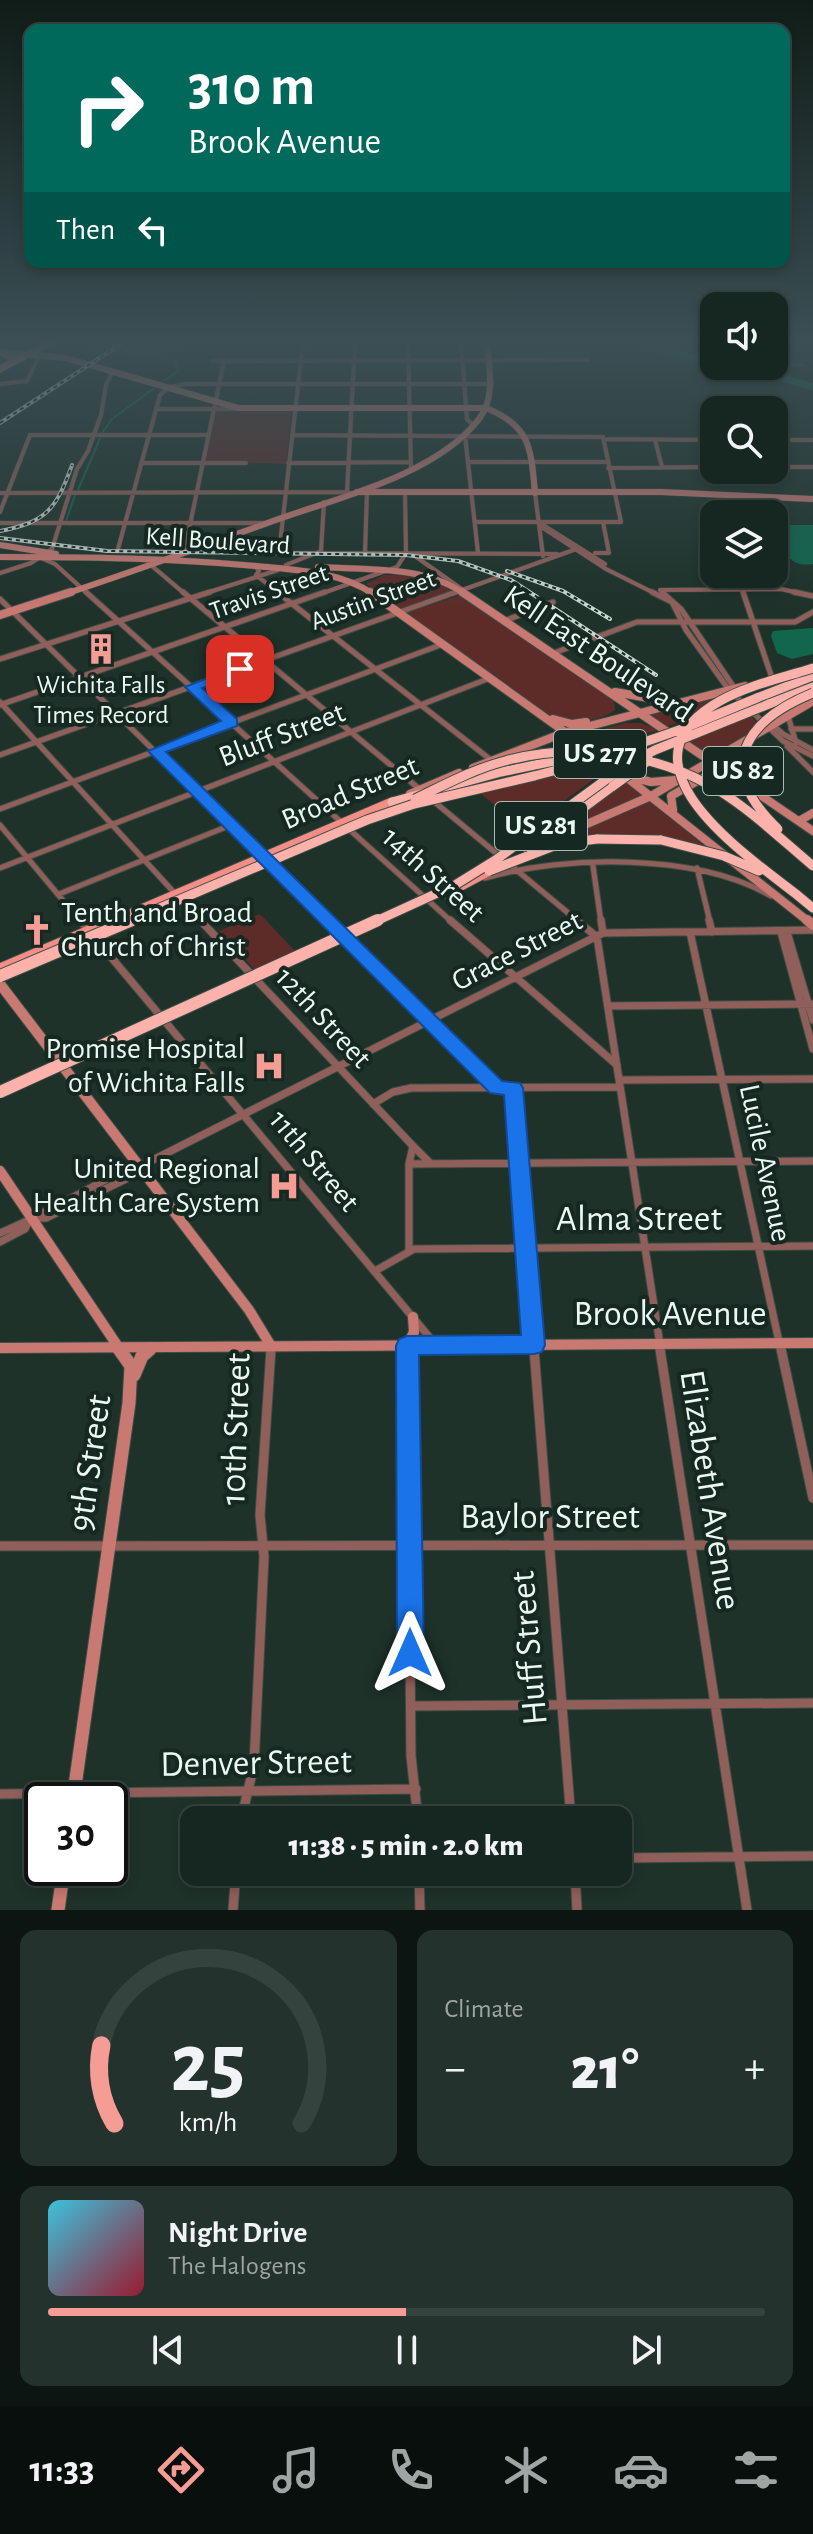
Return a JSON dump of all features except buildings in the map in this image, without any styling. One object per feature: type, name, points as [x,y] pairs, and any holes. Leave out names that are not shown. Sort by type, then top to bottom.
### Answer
[{"type":"highway","name":"US 82","points":[[813,666],[729,697],[711,707],[684,733],[677,768],[685,793],[695,809],[813,908]]},
{"type":"highway","name":"US 281","points":[[367,820],[414,804],[534,776],[703,720],[813,676]]},
{"type":"highway","name":"US 82","points":[[813,691],[771,714],[754,729],[742,762],[745,780],[755,804],[774,826],[813,858]]},
{"type":"highway","name":"US 281","points":[[459,885],[625,770],[700,732],[813,691]]},
{"type":"highway","points":[[528,849],[638,767],[700,732]]},
{"type":"highway","name":"US 277","points":[[0,976],[508,760],[553,754],[602,754],[653,763],[716,789],[813,866]]},
{"type":"highway","points":[[392,802],[501,772],[581,760]]},
{"type":"highway","points":[[0,1095],[459,885],[559,844],[597,839],[661,840],[703,849],[747,865],[796,894]]},
{"type":"main road","points":[[0,615],[152,566],[386,478],[436,456],[469,431]]},
{"type":"main road","points":[[524,431],[535,493]]},
{"type":"main road","points":[[386,478],[382,488],[393,493]]},
{"type":"main road","points":[[348,492],[614,492],[813,499]]},
{"type":"main road","name":"Kell Boulevard","points":[[0,545],[48,552],[179,554],[284,567],[357,583],[566,732],[625,770],[651,796],[813,927]]},
{"type":"main road","name":"Kell Boulevard","points":[[0,557],[179,554],[256,571],[300,563],[386,572]]},
{"type":"main road","name":"Kell East Boulevard","points":[[386,572],[435,576],[463,590],[813,831]]},
{"type":"main road","name":"Broad Street","points":[[423,792],[546,738],[813,666]]},
{"type":"main road","points":[[605,689],[645,700],[686,701]]},
{"type":"main road","points":[[542,715],[561,722],[578,723],[612,716],[619,707],[614,696]]},
{"type":"main road","points":[[0,1095],[64,1069],[429,902],[528,849],[651,796],[813,701]]},
{"type":"main road","points":[[542,715],[550,730],[546,738]]},
{"type":"main road","points":[[736,748],[732,762],[739,778]]},
{"type":"main road","points":[[625,770],[651,782],[686,777]]},
{"type":"main road","points":[[679,817],[671,806],[671,796],[706,776],[749,786]]},
{"type":"main road","name":"Broad Street","points":[[0,969],[392,802]]},
{"type":"main road","points":[[799,821],[813,813]]},
{"type":"main road","name":"10th Street","points":[[0,984],[137,1168],[249,1310],[271,1346]]},
{"type":"main road","name":"9th Street","points":[[0,1171],[131,1366],[132,1378],[76,1782]]},
{"type":"main road","points":[[407,1346],[414,1332],[413,1317]]},
{"type":"main road","name":"Brook Avenue","points":[[0,1348],[813,1343]]},
{"type":"main road","points":[[132,1378],[142,1356],[152,1347]]},
{"type":"main road","points":[[58,1910],[61,1886]]},
{"type":"street","points":[[0,573],[41,558],[52,549],[69,493],[94,431]]},
{"type":"street","points":[[118,549],[150,431]]},
{"type":"street","points":[[179,554],[190,522],[208,431]]},
{"type":"street","points":[[293,431],[279,553],[561,554]]},
{"type":"street","points":[[0,493],[348,492],[350,431]]},
{"type":"street","points":[[288,463],[411,465],[409,431]]},
{"type":"street","points":[[292,435],[527,434],[700,440]]},
{"type":"street","points":[[0,512],[30,435],[207,435]]},
{"type":"street","points":[[465,435],[478,553]]},
{"type":"street","points":[[475,522],[621,522],[601,437]]},
{"type":"street","points":[[655,440],[662,467]]},
{"type":"street","points":[[788,440],[813,440]]},
{"type":"street","points":[[470,462],[700,467]]},
{"type":"street","points":[[141,463],[246,463]]},
{"type":"street","points":[[788,467],[813,467]]},
{"type":"street","points":[[365,553],[367,492]]},
{"type":"street","points":[[405,493],[407,552]]},
{"type":"street","points":[[535,493],[545,553],[538,562]]},
{"type":"street","points":[[319,553],[324,502]]},
{"type":"street","points":[[595,553],[609,553],[603,522]]},
{"type":"street","points":[[0,523],[268,523]]},
{"type":"street","points":[[539,524],[625,580],[664,597],[678,610],[681,622],[732,690],[772,727],[813,772]]},
{"type":"street","points":[[576,549],[626,577],[660,590],[683,608]]},
{"type":"street","name":"Austin Street","points":[[0,755],[576,549]]},
{"type":"street","points":[[407,552],[463,590]]},
{"type":"street","name":"Travis Street","points":[[1,704],[357,583],[401,565],[407,552]]},
{"type":"street","points":[[300,563],[319,553]]},
{"type":"street","name":"14th Street","points":[[41,558],[55,564],[83,588],[429,902],[617,1065]]},
{"type":"street","points":[[152,566],[600,935]]},
{"type":"street","points":[[0,659],[188,597],[256,571],[292,604],[491,760]]},
{"type":"street","points":[[742,588],[772,678]]},
{"type":"street","points":[[681,589],[688,622],[732,690]]},
{"type":"street","points":[[660,590],[787,589],[813,596]]},
{"type":"street","points":[[0,599],[497,1088]]},
{"type":"street","points":[[504,621],[553,602]]},
{"type":"street","points":[[554,653],[632,623],[800,621],[813,612]]},
{"type":"street","points":[[0,809],[443,644]]},
{"type":"street","name":"Bluff Street","points":[[0,868],[490,678]]},
{"type":"street","name":"12th Street","points":[[1,704],[144,861],[431,1164]]},
{"type":"street","points":[[788,716],[796,743]]},
{"type":"street","points":[[772,727],[813,753]]},
{"type":"street","points":[[791,729],[813,729]]},
{"type":"street","points":[[783,741],[813,753]]},
{"type":"street","name":"11th Street","points":[[0,825],[436,1345]]},
{"type":"street","points":[[59,894],[231,825]]},
{"type":"street","name":"Elizabeth Avenue","points":[[593,866],[608,1006],[747,1910]]},
{"type":"street","points":[[459,885],[517,868],[697,868],[755,886],[813,927]]},
{"type":"street","points":[[697,868],[712,932]]},
{"type":"street","name":"Grace Street","points":[[0,1233],[22,1222],[46,1218],[134,1175],[137,1168],[600,935],[784,932],[813,927]]},
{"type":"street","name":"Lucile Avenue","points":[[690,932],[813,1498]]},
{"type":"street","points":[[784,932],[813,1020]]},
{"type":"street","points":[[608,1006],[808,1004]]},
{"type":"street","points":[[808,1004],[813,1049]]},
{"type":"street","points":[[373,1104],[402,1089],[813,1079]]},
{"type":"street","name":"Huff Street","points":[[513,1088],[570,1806]]},
{"type":"street","points":[[375,1271],[409,1250],[409,1164],[413,1146]]},
{"type":"street","points":[[409,1164],[813,1161]]},
{"type":"street","name":"Grace Street","points":[[0,1242],[25,1229],[33,1221]]},
{"type":"street","name":"Alma Street","points":[[409,1250],[813,1246]]},
{"type":"street","name":"10th Street","points":[[244,1806],[254,1765],[262,1544],[260,1515],[271,1346]]},
{"type":"street","points":[[407,1346],[411,1756],[417,1806]]},
{"type":"street","name":"Baylor Street","points":[[0,1546],[813,1545]]},
{"type":"street","points":[[411,1706],[813,1703]]},
{"type":"street","name":"Denver Street","points":[[128,1795],[416,1789]]},
{"type":"street","name":"Denver Street","points":[[0,1794],[24,1795]]},
{"type":"street","points":[[632,1858],[813,1856]]},
{"type":"street","points":[[233,1910],[235,1886]]},
{"type":"street","points":[[419,1886],[420,1910]]},
{"type":"street","points":[[576,1886],[577,1910]]},
{"type":"shaded area","points":[[212,431],[290,431],[286,464],[206,461]]},
{"type":"shaded area","points":[[788,525],[813,525],[813,564],[798,564],[789,557]]},
{"type":"shaded area","points":[[414,574],[456,589],[402,609],[366,584],[384,575]]},
{"type":"shaded area","points":[[461,595],[596,686],[614,702],[615,710],[597,719],[583,721],[562,720],[546,714],[483,673],[405,613]]},
{"type":"shaded area","points":[[813,628],[813,654],[792,659],[777,653],[771,636],[773,631]]},
{"type":"shaded area","points":[[726,695],[692,718],[666,727],[648,715]]},
{"type":"shaded area","points":[[750,715],[756,722],[743,740],[710,757],[686,741]]},
{"type":"shaded area","points":[[625,723],[641,723],[659,730],[593,749],[578,736]]},
{"type":"shaded area","points":[[598,761],[608,769],[525,829],[476,790]]},
{"type":"shaded area","points":[[626,781],[645,796],[559,835],[613,788]]},
{"type":"shaded area","points":[[650,801],[708,849],[630,838],[594,837],[552,842]]},
{"type":"shaded area","points":[[260,914],[295,951],[254,969],[219,931]]},
{"type":"waterway","points":[[78,490],[101,436]]},
{"type":"waterway","points":[[66,521],[75,495]]},
{"type":"railway","points":[[0,531],[29,523],[48,511],[61,493],[72,465]]},
{"type":"railway","points":[[0,538],[107,551],[406,555],[458,561],[511,580],[656,675]]},
{"type":"railway","points":[[507,571],[563,591],[610,619]]},
{"type":"place","name":"Wichita Falls Times Record","points":[[101,649]]},
{"type":"place","name":"Tenth and Broad Church of Christ","points":[[37,930]]},
{"type":"place","name":"Promise Hospital of Wichita Falls","points":[[269,1066]]},
{"type":"place","name":"United Regional Health Care System","points":[[284,1186]]},
{"type":"route","points":[[240,669],[192,687],[231,722],[156,751],[497,1088],[513,1088],[534,1345],[407,1346],[410,1653]]}]
